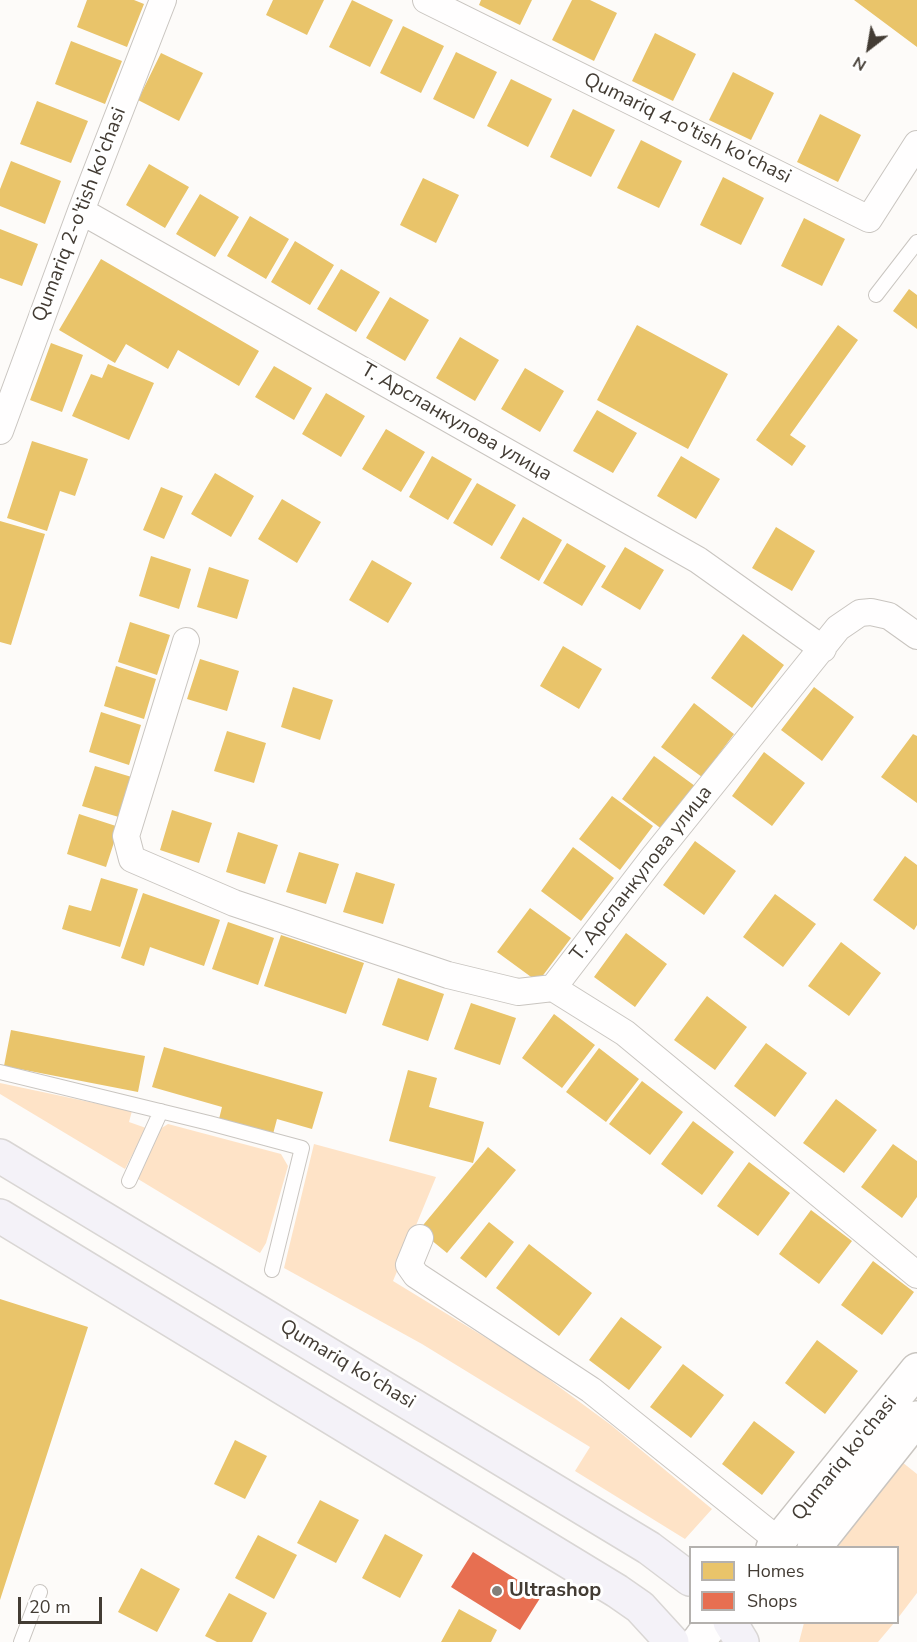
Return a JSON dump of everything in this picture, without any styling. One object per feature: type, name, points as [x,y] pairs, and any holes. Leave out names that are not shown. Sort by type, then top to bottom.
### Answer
[{"type":"main road","name":"Qumariq ko'chasi","points":[[0,1156],[649,1548],[689,1578]]},
{"type":"main road","points":[[0,1216],[617,1591],[639,1607],[672,1642]]},
{"type":"main road","points":[[108,1282],[124,1280],[138,1270],[142,1254],[135,1238]]},
{"type":"main road","name":"Qumariq ko'chasi","points":[[776,1544],[917,1370]]},
{"type":"main road","name":"Qumariq ko'chasi","points":[[816,1546],[917,1418]]},
{"type":"main road","points":[[698,1642],[712,1624]]},
{"type":"street","name":"Qumariq 2-o'tish ko'chasi","points":[[0,431],[81,211],[163,0]]},
{"type":"street","name":"Qumariq 4-o'tish ko'chasi","points":[[426,0],[869,219],[915,152]]},
{"type":"street","name":"Т. Арсланкулова улица","points":[[81,211],[698,560],[823,649]]},
{"type":"street","name":"Т. Арсланкулова улица","points":[[553,988],[652,859],[838,628],[860,613],[871,612],[889,616],[917,636]]},
{"type":"street","points":[[186,641],[126,836],[132,859],[234,903],[448,975],[518,992],[553,988],[625,1033],[917,1275]]},
{"type":"street","points":[[420,1238],[409,1265],[417,1275],[591,1390],[776,1544]]},
{"type":"lane","points":[[876,295],[917,242]]},
{"type":"lane","points":[[0,1072],[302,1148],[272,1270]]},
{"type":"lane","points":[[129,1181],[160,1111]]},
{"type":"lane","points":[[21,1642],[40,1592]]},
{"type":"shaded area","points":[[0,1083],[132,1111],[129,1122],[146,1128],[125,1169],[0,1094]]},
{"type":"shaded area","points":[[168,1124],[281,1154],[288,1166],[266,1243],[260,1253],[138,1179],[160,1129]]},
{"type":"shaded area","points":[[314,1144],[436,1177],[393,1281],[524,1361],[611,1425],[712,1509],[685,1539],[575,1471],[590,1447],[422,1344],[284,1268]]},
{"type":"shaded area","points":[[902,1462],[917,1474],[917,1593],[899,1617],[899,1546],[839,1546]]},
{"type":"shaded area","points":[[804,1624],[893,1624],[878,1642],[799,1642]]},
{"type":"building: Homes","points":[[87,0],[134,0],[144,4],[127,47],[77,27]]},
{"type":"building: Homes","points":[[273,0],[324,0],[307,35],[266,15]]},
{"type":"building: Homes","points":[[352,0],[393,20],[370,67],[329,47]]},
{"type":"building: Homes","points":[[481,0],[532,0],[520,25],[479,5]]},
{"type":"building: Homes","points":[[572,0],[590,0],[617,13],[594,61],[552,40]]},
{"type":"building: Homes","points":[[854,0],[917,0],[917,47]]},
{"type":"building: Homes","points":[[403,26],[444,46],[421,93],[380,73]]},
{"type":"building: Homes","points":[[655,33],[696,54],[673,101],[632,81]]},
{"type":"building: Homes","points":[[71,41],[122,61],[105,104],[55,84]]},
{"type":"building: Homes","points":[[456,52],[497,72],[474,119],[433,99]]},
{"type":"building: Homes","points":[[161,53],[203,73],[179,121],[138,100]]},
{"type":"building: Homes","points":[[733,72],[774,93],[751,140],[709,120]]},
{"type":"building: Homes","points":[[511,79],[552,99],[528,147],[487,126]]},
{"type":"building: Homes","points":[[37,101],[88,121],[71,163],[20,144]]},
{"type":"building: Homes","points":[[573,109],[615,130],[591,177],[550,157]]},
{"type":"building: Homes","points":[[820,114],[861,135],[838,182],[797,162]]},
{"type":"building: Homes","points":[[641,140],[682,161],[659,208],[617,188]]},
{"type":"building: Homes","points":[[11,161],[61,181],[45,224],[0,206],[0,189]]},
{"type":"building: Homes","points":[[149,164],[189,187],[165,228],[126,205]]},
{"type":"building: Homes","points":[[723,177],[764,198],[741,245],[700,225]]},
{"type":"building: Homes","points":[[423,178],[459,195],[436,243],[400,225]]},
{"type":"building: Homes","points":[[200,194],[239,217],[215,257],[176,234]]},
{"type":"building: Homes","points":[[250,216],[289,239],[266,279],[227,256]]},
{"type":"building: Homes","points":[[804,218],[845,239],[822,286],[781,266]]},
{"type":"building: Homes","points":[[0,229],[38,244],[22,286],[0,278]]},
{"type":"building: Homes","points":[[295,241],[334,265],[310,305],[271,282]]},
{"type":"building: Homes","points":[[101,259],[259,351],[239,386],[178,350],[168,369],[126,344],[115,363],[59,330]]},
{"type":"building: Homes","points":[[341,269],[380,292],[356,332],[317,309]]},
{"type":"building: Homes","points":[[909,289],[917,295],[917,329],[893,311]]},
{"type":"building: Homes","points":[[390,297],[429,320],[405,361],[366,338]]},
{"type":"building: Homes","points":[[637,325],[728,374],[688,449],[597,400]]},
{"type":"building: Homes","points":[[838,325],[858,340],[790,435],[806,446],[792,466],[756,440]]},
{"type":"building: Homes","points":[[460,337],[499,360],[475,401],[436,378]]},
{"type":"building: Homes","points":[[51,343],[83,355],[62,412],[30,400]]},
{"type":"building: Homes","points":[[108,364],[154,383],[129,440],[72,416],[91,374],[102,378]]},
{"type":"building: Homes","points":[[274,366],[312,388],[294,420],[255,397]]},
{"type":"building: Homes","points":[[525,368],[564,391],[540,432],[501,409]]},
{"type":"building: Homes","points":[[326,393],[365,416],[341,457],[302,434]]},
{"type":"building: Homes","points":[[597,410],[637,433],[613,473],[573,451]]},
{"type":"building: Homes","points":[[386,429],[425,452],[401,492],[362,469]]},
{"type":"building: Homes","points":[[32,441],[88,459],[75,496],[60,491],[47,531],[7,518]]},
{"type":"building: Homes","points":[[432,456],[472,479],[448,520],[409,497]]},
{"type":"building: Homes","points":[[681,456],[720,479],[696,519],[657,496]]},
{"type":"building: Homes","points":[[215,473],[254,496],[231,537],[191,514]]},
{"type":"building: Homes","points":[[477,483],[516,505],[492,546],[453,523]]},
{"type":"building: Homes","points":[[161,487],[183,496],[164,539],[143,530]]},
{"type":"building: Homes","points":[[282,499],[321,522],[297,563],[258,539]]},
{"type":"building: Homes","points":[[523,517],[562,540],[539,581],[500,558]]},
{"type":"building: Homes","points":[[0,521],[45,534],[11,645],[0,642]]},
{"type":"building: Homes","points":[[776,527],[815,551],[792,591],[752,568]]},
{"type":"building: Homes","points":[[567,543],[606,566],[582,606],[543,583]]},
{"type":"building: Homes","points":[[625,547],[664,570],[640,610],[601,587]]},
{"type":"building: Homes","points":[[151,556],[191,569],[179,609],[139,596]]},
{"type":"building: Homes","points":[[372,560],[412,583],[388,623],[349,600]]},
{"type":"building: Homes","points":[[209,567],[249,580],[237,619],[197,607]]},
{"type":"building: Homes","points":[[130,622],[170,635],[157,675],[118,662]]},
{"type":"building: Homes","points":[[743,634],[784,665],[752,708],[711,678]]},
{"type":"building: Homes","points":[[563,646],[602,669],[579,709],[540,686]]},
{"type":"building: Homes","points":[[200,659],[239,671],[227,711],[187,699]]},
{"type":"building: Homes","points":[[116,666],[156,679],[144,719],[104,706]]},
{"type":"building: Homes","points":[[293,687],[333,700],[320,740],[281,727]]},
{"type":"building: Homes","points":[[814,687],[854,717],[822,761],[781,730]]},
{"type":"building: Homes","points":[[694,703],[734,734],[702,777],[661,747]]},
{"type":"building: Homes","points":[[101,712],[141,725],[129,765],[89,752]]},
{"type":"building: Homes","points":[[227,731],[266,743],[254,783],[214,771]]},
{"type":"building: Homes","points":[[913,734],[917,736],[917,803],[881,777]]},
{"type":"building: Homes","points":[[764,752],[805,783],[772,826],[732,796]]},
{"type":"building: Homes","points":[[654,756],[695,786],[663,830],[622,799]]},
{"type":"building: Homes","points":[[95,766],[135,778],[122,818],[82,806]]},
{"type":"building: Homes","points":[[612,796],[653,826],[620,870],[579,839]]},
{"type":"building: Homes","points":[[172,810],[212,823],[199,863],[160,850]]},
{"type":"building: Homes","points":[[79,814],[119,827],[106,867],[67,854]]},
{"type":"building: Homes","points":[[238,832],[278,845],[265,884],[226,872]]},
{"type":"building: Homes","points":[[695,841],[736,871],[704,915],[663,885]]},
{"type":"building: Homes","points":[[573,847],[614,878],[581,921],[541,891]]},
{"type":"building: Homes","points":[[299,852],[339,864],[326,904],[286,892]]},
{"type":"building: Homes","points":[[905,856],[917,865],[917,925],[914,930],[873,900]]},
{"type":"building: Homes","points":[[356,872],[395,884],[383,924],[343,912]]},
{"type":"building: Homes","points":[[101,878],[138,889],[120,947],[62,929],[69,905],[91,911]]},
{"type":"building: Homes","points":[[143,893],[220,920],[204,966],[150,947],[144,966],[121,958]]},
{"type":"building: Homes","points":[[775,894],[816,924],[783,967],[743,937]]},
{"type":"building: Homes","points":[[530,908],[571,938],[538,982],[497,952]]},
{"type":"building: Homes","points":[[228,922],[274,938],[258,985],[212,969]]},
{"type":"building: Homes","points":[[626,933],[667,964],[635,1007],[594,977]]},
{"type":"building: Homes","points":[[281,935],[364,963],[346,1014],[264,986]]},
{"type":"building: Homes","points":[[841,942],[881,973],[849,1016],[808,986]]},
{"type":"building: Homes","points":[[398,978],[444,994],[428,1041],[382,1025]]},
{"type":"building: Homes","points":[[707,996],[747,1027],[715,1070],[674,1040]]},
{"type":"building: Homes","points":[[471,1003],[516,1018],[500,1065],[454,1049]]},
{"type":"building: Homes","points":[[554,1014],[595,1045],[562,1088],[522,1058]]},
{"type":"building: Homes","points":[[11,1030],[145,1056],[138,1092],[4,1066]]},
{"type":"building: Homes","points":[[766,1043],[807,1073],[775,1117],[734,1086]]},
{"type":"building: Homes","points":[[164,1047],[323,1092],[312,1129],[277,1119],[273,1134],[219,1119],[222,1107],[152,1087]]},
{"type":"building: Homes","points":[[599,1048],[639,1079],[606,1122],[566,1092]]},
{"type":"building: Homes","points":[[408,1070],[437,1078],[429,1107],[484,1122],[473,1163],[389,1141]]},
{"type":"building: Homes","points":[[642,1081],[683,1112],[650,1155],[609,1124]]},
{"type":"building: Homes","points":[[836,1099],[877,1130],[844,1173],[803,1143]]},
{"type":"building: Homes","points":[[693,1121],[734,1152],[702,1195],[661,1164]]},
{"type":"building: Homes","points":[[893,1144],[917,1161],[917,1197],[902,1218],[861,1187]]},
{"type":"building: Homes","points":[[488,1147],[516,1170],[447,1253],[419,1230]]},
{"type":"building: Homes","points":[[749,1162],[790,1193],[758,1236],[717,1206]]},
{"type":"building: Homes","points":[[811,1210],[852,1241],[819,1284],[779,1254]]},
{"type":"building: Homes","points":[[489,1222],[514,1242],[486,1278],[460,1258]]},
{"type":"building: Homes","points":[[529,1244],[592,1293],[559,1336],[496,1288]]},
{"type":"building: Homes","points":[[873,1261],[914,1292],[882,1335],[841,1305]]},
{"type":"building: Homes","points":[[0,1299],[88,1327],[0,1600]]},
{"type":"building: Homes","points":[[621,1317],[662,1347],[629,1390],[589,1360]]},
{"type":"building: Homes","points":[[817,1340],[858,1371],[825,1414],[785,1383]]},
{"type":"building: Homes","points":[[683,1364],[724,1395],[691,1438],[650,1407]]},
{"type":"building: Homes","points":[[754,1421],[795,1452],[762,1495],[722,1464]]},
{"type":"building: Homes","points":[[235,1440],[267,1456],[245,1499],[214,1484]]},
{"type":"building: Homes","points":[[320,1500],[359,1520],[336,1563],[297,1543]]},
{"type":"building: Homes","points":[[385,1534],[423,1555],[400,1598],[362,1578]]},
{"type":"building: Homes","points":[[258,1535],[297,1555],[274,1599],[235,1578]]},
{"type":"building: Homes","points":[[141,1568],[180,1589],[157,1632],[118,1612]]},
{"type":"building: Homes","points":[[229,1593],[267,1613],[252,1642],[217,1642],[205,1636]]},
{"type":"building: Homes","points":[[459,1609],[497,1630],[491,1642],[441,1642]]},
{"type":"building: Shops","points":[[473,1552],[542,1595],[520,1630],[451,1587]]},
{"type":"place","name":"Ultrashop","points":[[497,1591]]}]
